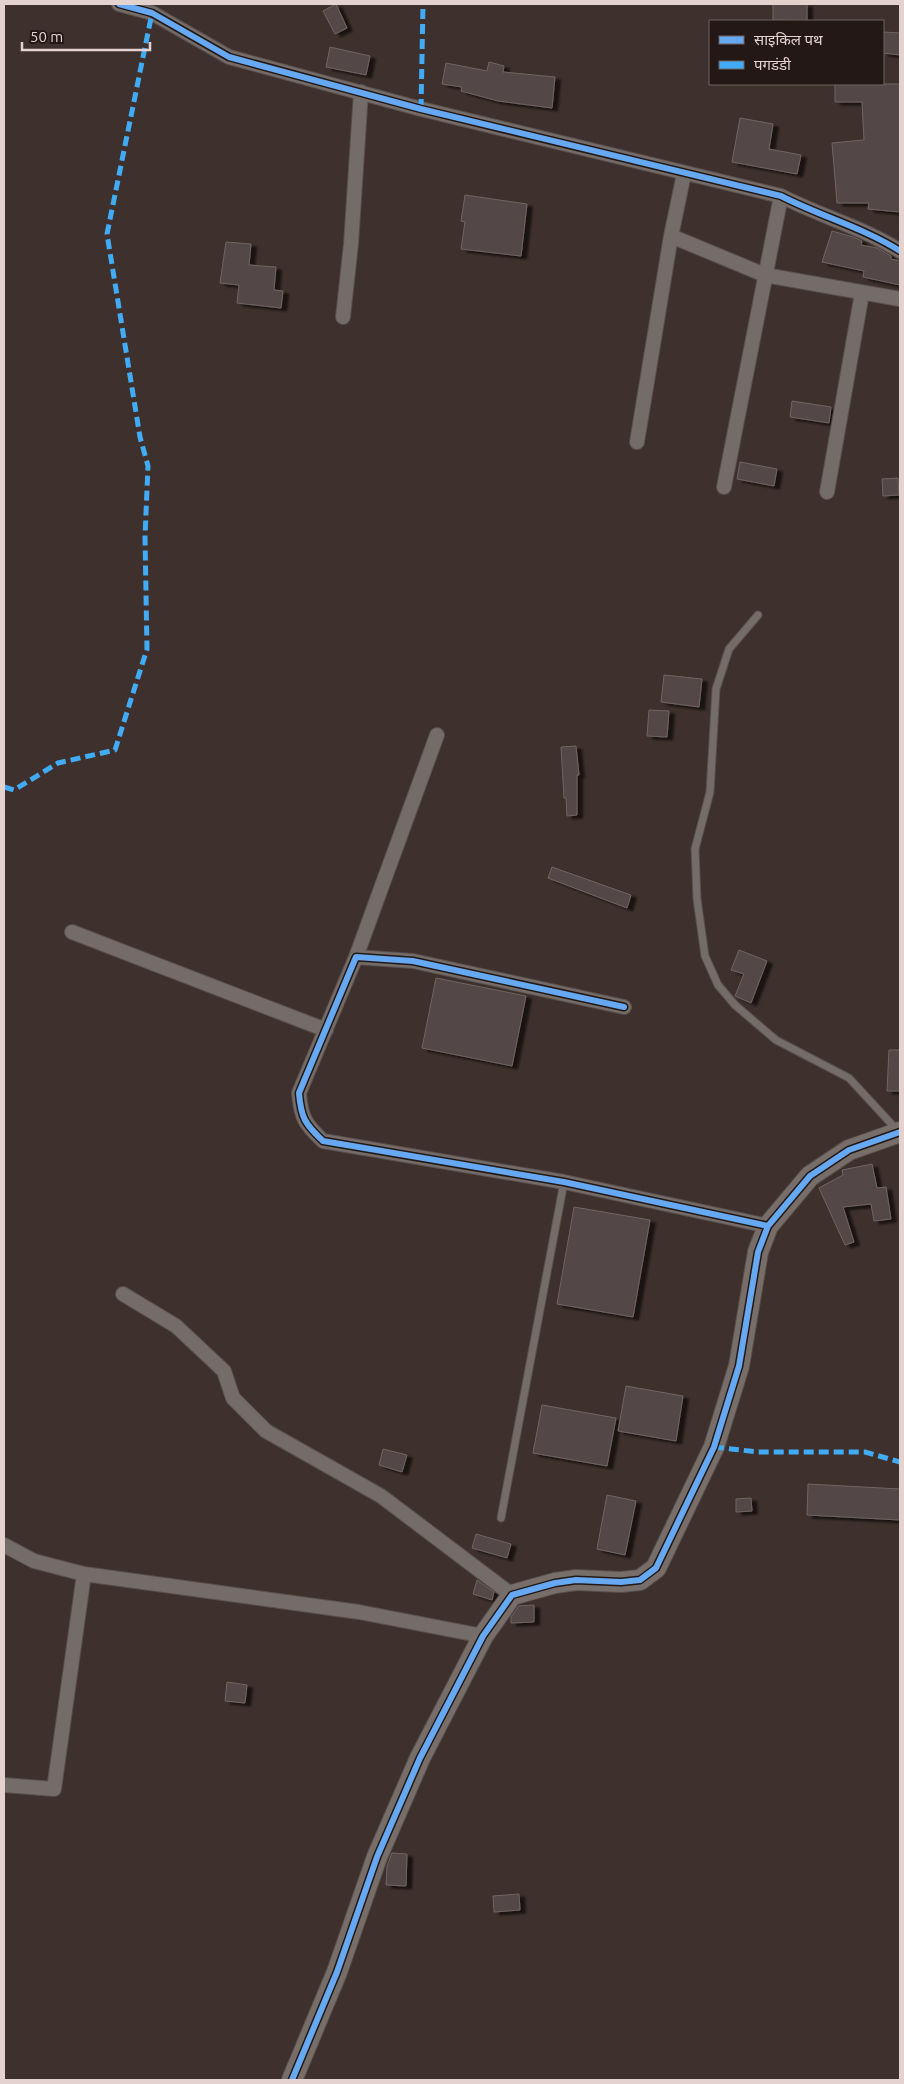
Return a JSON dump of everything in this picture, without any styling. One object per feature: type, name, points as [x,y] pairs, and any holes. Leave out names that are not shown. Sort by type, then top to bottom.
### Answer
[{"type":"street","points":[[119,4],[152,13],[229,57],[684,174],[781,196],[816,214],[881,239],[900,251]]},
{"type":"street","points":[[344,317],[361,92]]},
{"type":"street","points":[[637,442],[671,236],[684,174]]},
{"type":"street","points":[[724,486],[781,196]]},
{"type":"street","points":[[671,236],[765,275],[900,299]]},
{"type":"street","points":[[827,492],[862,293]]},
{"type":"street","points":[[437,736],[356,957],[299,1093],[300,1112],[306,1125],[323,1141],[564,1182],[768,1226]]},
{"type":"street","points":[[72,932],[326,1030]]},
{"type":"street","points":[[356,957],[413,961],[624,1007]]},
{"type":"street","points":[[292,2080],[337,1972],[377,1858],[420,1758],[483,1636],[512,1595],[555,1583],[576,1580],[621,1582],[640,1580],[656,1568],[714,1447],[738,1366],[758,1252],[768,1226],[810,1176],[849,1150],[900,1132]]},
{"type":"street","points":[[123,1294],[176,1326],[224,1371],[233,1398],[266,1431],[381,1496],[512,1595]]},
{"type":"street","points":[[4,1545],[34,1561],[84,1574],[359,1612],[483,1636]]},
{"type":"street","points":[[4,1785],[54,1789],[84,1574]]},
{"type":"lane","points":[[758,615],[729,649],[716,689],[710,792],[695,849],[697,900],[704,956],[718,985],[735,1004],[776,1040],[848,1078],[900,1132]]},
{"type":"lane","points":[[501,1518],[564,1182]]},
{"type":"building","points":[[336,4],[347,28],[335,34],[323,11]]},
{"type":"building","points":[[773,4],[807,4],[807,20],[773,20]]},
{"type":"building","points":[[884,32],[900,33],[900,55],[884,53]]},
{"type":"building","points":[[330,47],[370,56],[366,75],[326,67]]},
{"type":"building","points":[[489,62],[504,66],[503,72],[555,77],[552,108],[498,101],[461,91],[462,87],[442,84],[446,63],[487,71]]},
{"type":"building","points":[[900,84],[900,212],[868,209],[869,203],[837,203],[832,143],[864,140],[862,102],[835,102],[835,85]]},
{"type":"building","points":[[740,118],[773,124],[769,149],[801,155],[797,174],[732,162]]},
{"type":"building","points":[[465,195],[527,204],[521,256],[461,249],[465,222],[461,221]]},
{"type":"building","points":[[832,231],[853,237],[862,241],[861,245],[877,248],[891,256],[891,259],[900,261],[900,285],[863,277],[864,271],[822,262]]},
{"type":"building","points":[[226,242],[251,244],[249,265],[276,267],[274,290],[283,291],[281,308],[237,303],[239,285],[220,283]]},
{"type":"building","points":[[792,401],[831,407],[829,423],[790,417]]},
{"type":"building","points":[[740,462],[777,469],[774,486],[737,479]]},
{"type":"building","points":[[898,478],[899,495],[883,496],[882,479]]},
{"type":"building","points":[[664,675],[702,679],[699,707],[661,702]]},
{"type":"building","points":[[649,710],[669,711],[667,737],[647,736]]},
{"type":"building","points":[[576,746],[579,775],[577,775],[577,815],[567,816],[561,747]]},
{"type":"building","points":[[552,867],[631,895],[627,908],[548,878]]},
{"type":"building","points":[[739,950],[767,961],[751,1003],[735,996],[744,974],[731,970]]},
{"type":"building","points":[[436,978],[526,996],[512,1066],[422,1048]]},
{"type":"building","points":[[889,1050],[900,1050],[900,1091],[887,1091]]},
{"type":"building","points":[[872,1164],[877,1188],[886,1187],[891,1219],[874,1221],[871,1204],[843,1207],[854,1242],[845,1245],[819,1188],[843,1175],[842,1170]]},
{"type":"building","points":[[574,1207],[650,1220],[633,1317],[557,1304]]},
{"type":"building","points":[[626,1386],[683,1396],[676,1441],[618,1431]]},
{"type":"building","points":[[542,1405],[616,1418],[607,1466],[533,1453]]},
{"type":"building","points":[[383,1449],[407,1455],[402,1472],[379,1465]]},
{"type":"building","points":[[808,1484],[900,1489],[900,1520],[807,1515]]},
{"type":"building","points":[[607,1495],[636,1501],[625,1555],[597,1549]]},
{"type":"building","points":[[751,1498],[752,1511],[736,1512],[736,1499]]},
{"type":"building","points":[[476,1534],[511,1544],[507,1558],[472,1548]]},
{"type":"building","points":[[477,1580],[494,1592],[492,1600],[473,1594]]},
{"type":"building","points":[[534,1605],[534,1622],[511,1623],[511,1617],[519,1606]]},
{"type":"building","points":[[227,1682],[247,1685],[245,1703],[225,1701]]},
{"type":"building","points":[[392,1853],[407,1854],[406,1886],[386,1885],[387,1866]]},
{"type":"building","points":[[519,1894],[520,1910],[494,1912],[493,1896]]},
{"type":"marked path","points":[[421,109],[423,4]]},
{"type":"marked path","points":[[4,787],[14,790],[58,763],[115,750],[147,649],[145,537],[148,466],[140,437],[107,234],[152,13]]},
{"type":"marked path","points":[[714,1447],[758,1452],[865,1452],[900,1462]]},
{"type":"cycle path","points":[[119,4],[152,13],[229,57],[421,109],[781,196],[857,229],[900,251]]},
{"type":"cycle path","points":[[624,1007],[413,961],[356,957],[299,1093],[301,1109],[308,1125],[323,1141],[564,1182],[768,1226]]},
{"type":"cycle path","points":[[292,2080],[337,1972],[377,1857],[420,1758],[483,1636],[512,1595],[555,1583],[576,1580],[621,1582],[640,1580],[656,1568],[714,1447],[739,1366],[758,1252],[768,1226],[810,1176],[849,1150],[900,1132]]}]
